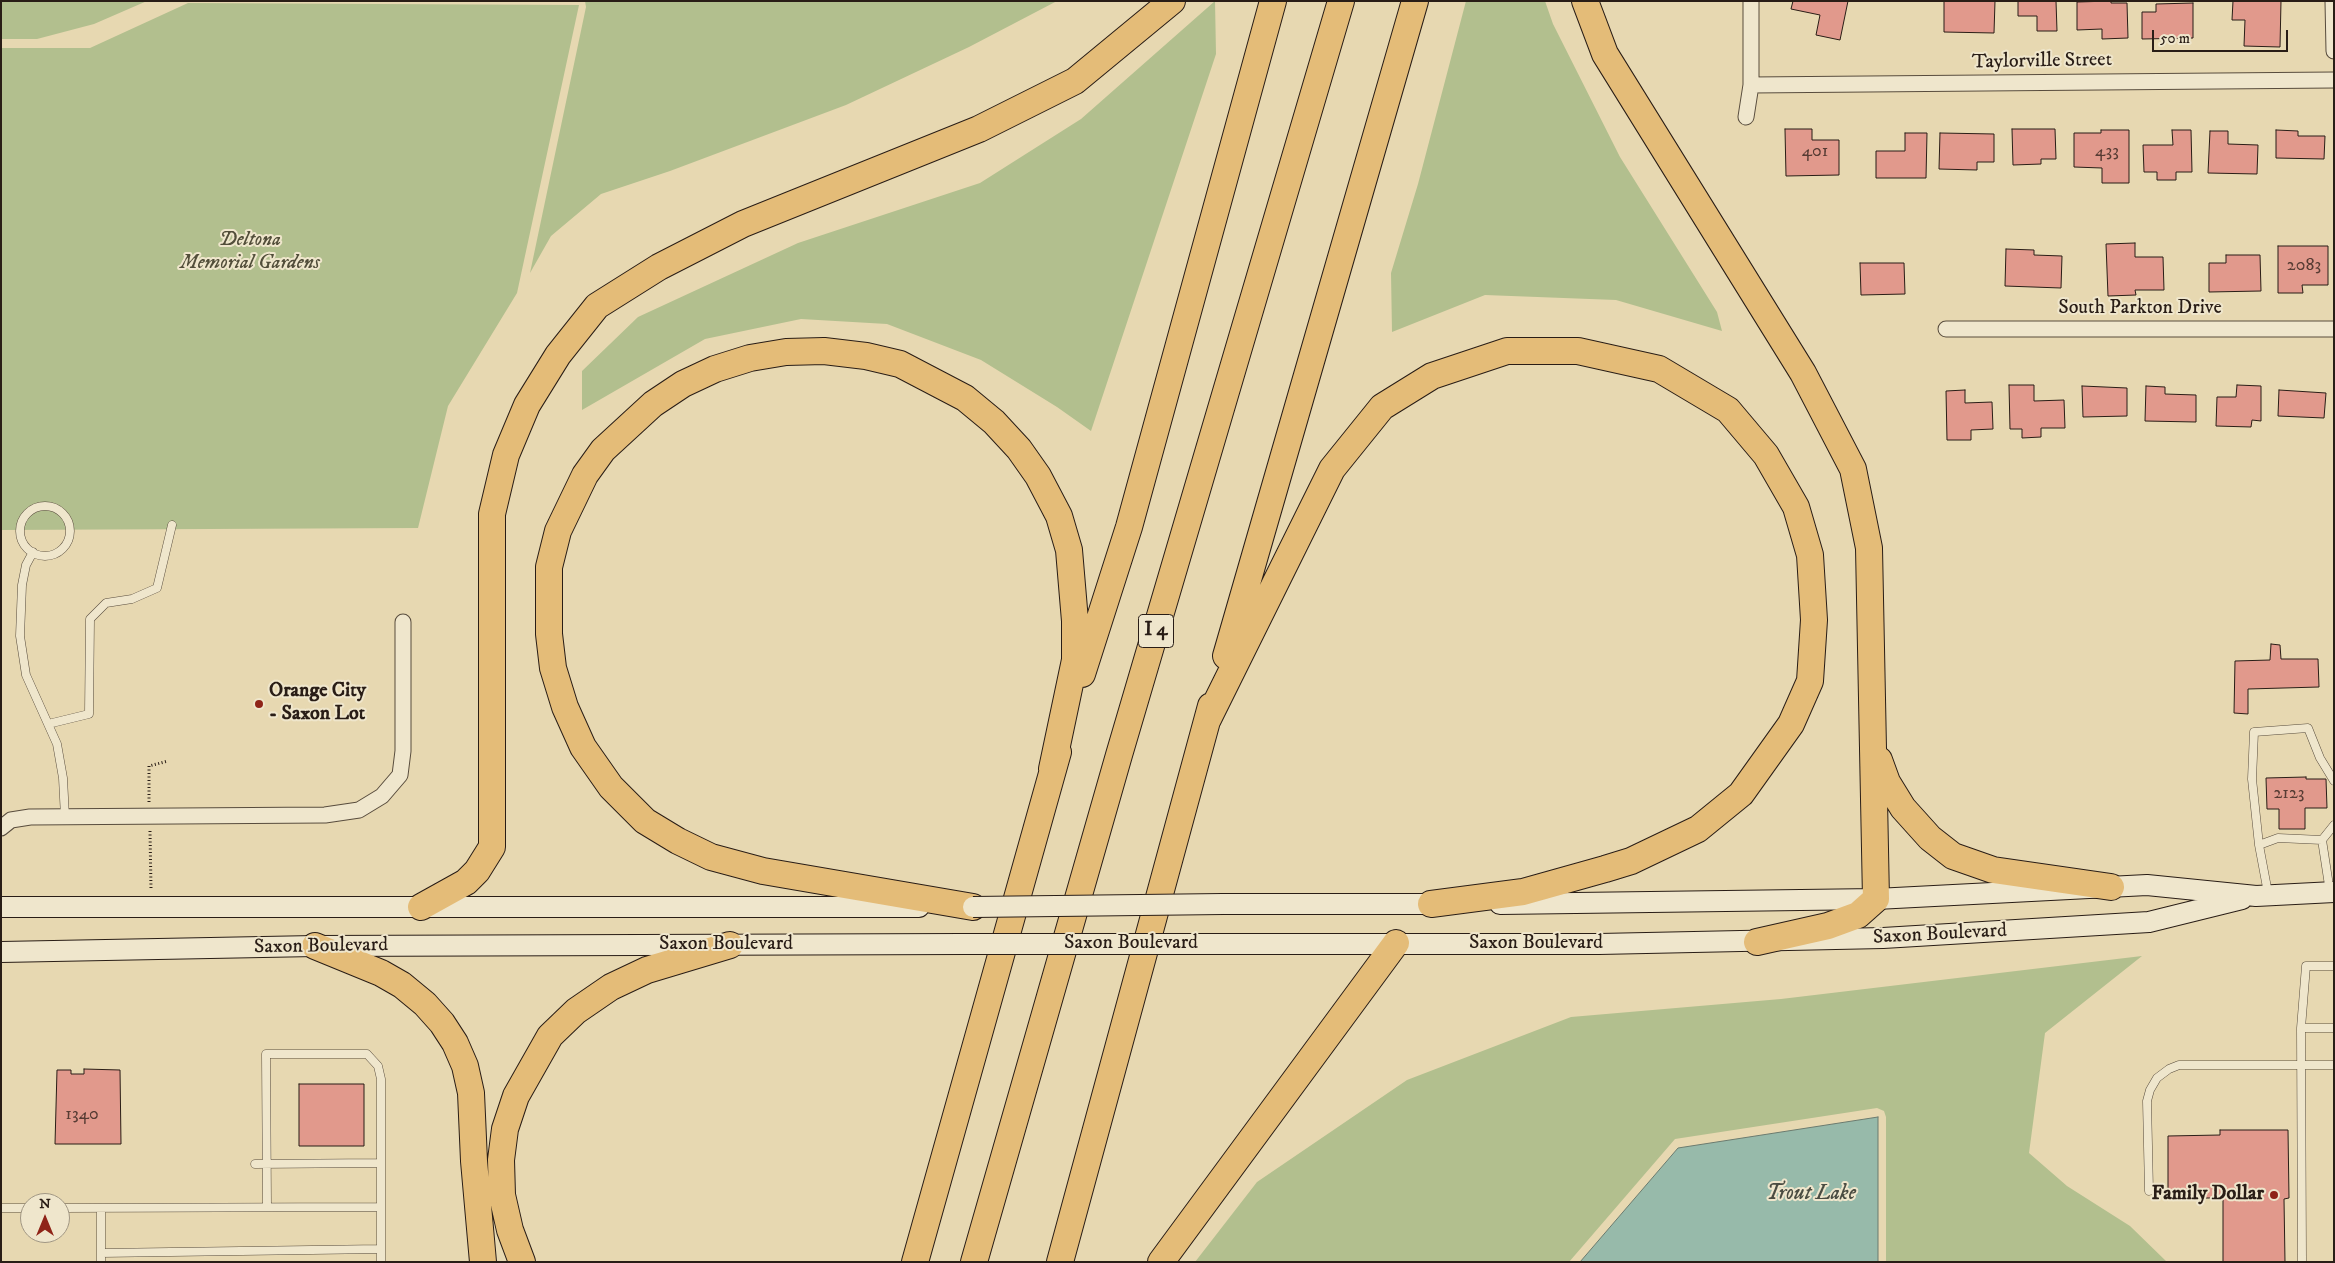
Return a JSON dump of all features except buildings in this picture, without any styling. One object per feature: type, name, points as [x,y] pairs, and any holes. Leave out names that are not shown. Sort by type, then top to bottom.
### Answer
[{"type":"highway","points":[[421,907],[466,882],[477,871],[492,847],[492,514],[506,455],[526,405],[558,355],[597,306],[658,267],[743,224],[979,129],[1075,81],[1172,1]]},
{"type":"highway","points":[[915,1262],[1052,769],[1129,527],[1273,1]]},
{"type":"highway","name":"I 4","points":[[974,1262],[1122,746],[1341,1]]},
{"type":"highway","points":[[1060,1262],[1207,721],[1415,1]]},
{"type":"highway","points":[[1585,1],[1605,54],[1803,373],[1853,468],[1869,548],[1876,899],[1858,915],[1828,926],[1758,942]]},
{"type":"highway","points":[[974,906],[763,871],[711,857],[678,842],[645,821],[611,787],[583,747],[565,707],[553,668],[549,634],[548,567],[558,531],[585,475],[603,450],[653,404],[683,384],[715,369],[750,358],[786,352],[824,351],[866,356],[900,364],[932,379],[965,398],[994,422],[1019,449],[1038,476],[1059,516],[1069,550],[1076,621],[1075,660],[1052,769]]},
{"type":"highway","points":[[1207,721],[1332,468],[1382,407],[1432,376],[1507,351],[1578,351],[1659,369],[1728,410],[1766,455],[1796,507],[1810,555],[1814,620],[1810,681],[1791,724],[1741,794],[1698,828],[1631,861],[1596,872],[1523,892],[1432,904]]},
{"type":"highway","points":[[1874,745],[1887,782],[1903,808],[1930,838],[1953,856],[1993,870],[2110,887]]},
{"type":"highway","points":[[1161,1262],[1396,943]]},
{"type":"highway","points":[[522,1262],[510,1230],[502,1195],[501,1160],[505,1128],[516,1096],[550,1036],[576,1011],[611,987],[647,970],[730,945]]},
{"type":"highway","points":[[314,946],[381,973],[402,986],[425,1004],[442,1023],[455,1043],[464,1066],[471,1093],[483,1262]]},
{"type":"highway","points":[[910,1262],[923,1232]]},
{"type":"main road","name":"Saxon Boulevard","points":[[1,907],[1432,904],[1876,899],[2147,885],[2262,896],[2332,892]]},
{"type":"main road","name":"Saxon Boulevard","points":[[1,952],[314,946],[1599,944],[1758,942],[1883,938],[2149,922],[2262,896]]},
{"type":"street","points":[[1746,117],[1751,85],[1751,1]]},
{"type":"street","points":[[2333,1],[2334,51]]},
{"type":"street","name":"Taylorville Street","points":[[1751,85],[2334,80]]},
{"type":"street","name":"South Parkton Drive","points":[[1946,329],[2334,328]]},
{"type":"street","points":[[1,828],[11,820],[30,817],[325,815],[359,810],[382,796],[400,775],[403,751],[402,622]]},
{"type":"lane","points":[[36,507],[53,507],[60,511],[69,524],[68,540],[57,552],[50,555],[33,552],[27,548],[21,534],[24,518],[36,507]]},
{"type":"lane","points":[[48,724],[89,714],[90,618],[106,603],[132,599],[156,588],[172,525]]},
{"type":"lane","points":[[33,552],[26,565],[22,585],[20,636],[26,676],[57,744],[63,778],[65,817]]},
{"type":"lane","points":[[2262,896],[2252,778],[2254,732],[2308,728],[2320,758],[2334,781]]},
{"type":"lane","points":[[2332,892],[2322,840],[2334,825]]},
{"type":"lane","points":[[2259,845],[2278,838],[2322,840]]},
{"type":"lane","points":[[2302,1262],[2300,1066],[2306,966],[2334,966]]},
{"type":"lane","points":[[2301,1028],[2334,1028]]},
{"type":"lane","points":[[267,1208],[266,1054],[360,1052],[367,1054],[373,1058],[379,1072],[381,1262]]},
{"type":"lane","points":[[2149,1191],[2147,1101],[2150,1090],[2158,1078],[2169,1069],[2179,1065],[2334,1065]]},
{"type":"lane","points":[[255,1164],[380,1163]]},
{"type":"lane","points":[[70,1208],[380,1207]]},
{"type":"lane","points":[[1,1208],[20,1208]]},
{"type":"lane","points":[[101,1208],[101,1258],[380,1249]]},
{"type":"green space","points":[[1,1],[147,1],[94,24],[37,39],[1,39]]},
{"type":"green space","points":[[585,1],[1057,1],[969,47],[846,105],[670,171],[601,194],[551,236],[530,273],[586,7]]},
{"type":"green space","points":[[1215,1],[1216,54],[1091,431],[1057,407],[981,360],[887,324],[801,319],[705,339],[582,410],[582,371],[638,317],[798,243],[980,183],[1081,119]]},
{"type":"green space","points":[[1466,1],[1545,1],[1553,24],[1620,157],[1717,312],[1722,331],[1616,300],[1485,295],[1392,332],[1391,273],[1418,184]]},
{"type":"green space","name":"Deltona Memorial Gardens","points":[[188,3],[579,5],[517,293],[448,406],[418,528],[1,530],[1,48],[90,48]]},
{"type":"green space","points":[[2142,956],[2045,1033],[2029,1153],[2067,1186],[2130,1226],[2167,1262],[1886,1262],[1886,1117],[1884,1111],[1877,1108],[1675,1139],[1569,1262],[1195,1262],[1257,1182],[1407,1080],[1571,1017],[1781,999]]},
{"type":"water","name":"Trout Lake","points":[[1878,1117],[1878,1262],[1580,1262],[1678,1148]]},
{"type":"place","name":"Orange City - Saxon Lot","points":[[259,704]]},
{"type":"place","name":"Family Dollar","points":[[2274,1195]]}]
